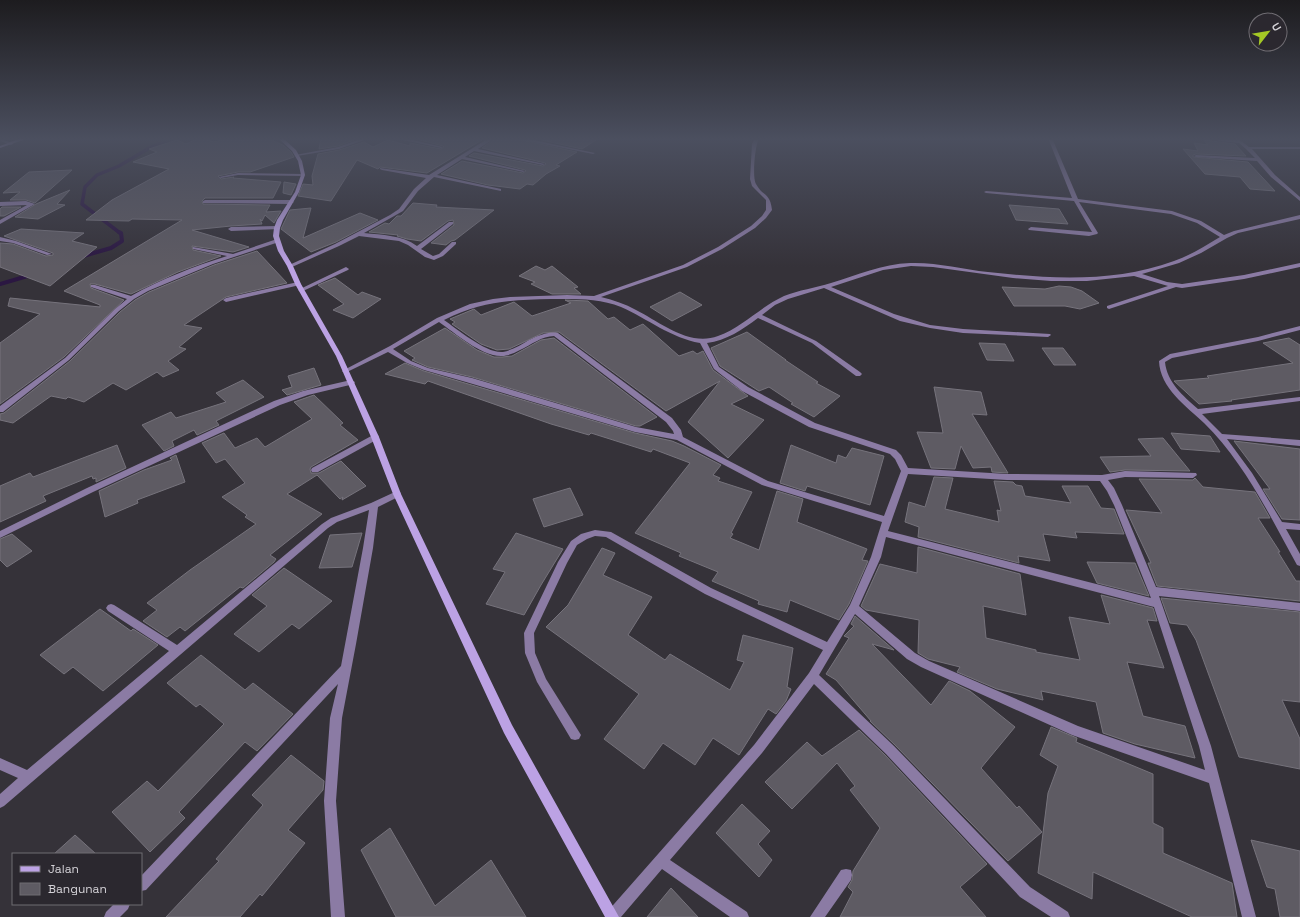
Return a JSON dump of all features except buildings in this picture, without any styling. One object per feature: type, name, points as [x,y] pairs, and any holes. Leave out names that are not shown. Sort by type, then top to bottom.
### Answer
[{"type":"street","points":[[301,181],[298,192],[280,220],[277,228],[277,241],[300,287],[339,356],[375,437],[397,494],[508,729],[612,917],[758,749],[813,676],[854,607],[876,557],[887,520],[905,471],[894,452],[812,425],[745,389],[716,368],[703,341]]},
{"type":"street","points":[[290,266],[359,234],[392,216],[401,210],[416,190],[426,181]]},
{"type":"street","points":[[454,181],[499,190]]},
{"type":"street","points":[[596,297],[685,266],[739,236],[764,217],[768,210],[768,200],[753,181]]},
{"type":"street","points":[[1031,229],[1090,234],[1095,233],[1075,200],[1068,181]]},
{"type":"street","points":[[1280,181],[1300,200]]},
{"type":"street","points":[[986,192],[1075,200],[1172,213],[1199,222],[1223,237]]},
{"type":"street","points":[[0,204],[26,202],[32,204],[0,222]]},
{"type":"street","points":[[205,202],[291,202]]},
{"type":"street","points":[[345,371],[388,349],[439,319],[485,302],[508,298],[596,297],[631,308],[671,331],[686,337],[703,341],[715,339],[730,333],[758,316],[772,304],[787,296],[888,267],[905,265],[936,266],[1003,276],[1052,279],[1085,279],[1135,274],[1167,266],[1193,255],[1223,237],[1236,232],[1300,217]]},
{"type":"street","points":[[417,249],[451,223]]},
{"type":"street","points":[[232,229],[277,228]]},
{"type":"street","points":[[359,234],[396,239],[406,242],[430,258],[441,255],[454,243]]},
{"type":"street","points":[[0,239],[14,242],[49,254]]},
{"type":"street","points":[[0,410],[67,359],[117,310],[132,298],[160,284],[277,241]]},
{"type":"street","points":[[195,248],[233,256]]},
{"type":"street","points":[[1135,274],[1174,286],[1182,286],[1244,277],[1300,264]]},
{"type":"street","points":[[226,300],[300,287],[346,269]]},
{"type":"street","points":[[94,286],[132,298]]},
{"type":"street","points":[[825,286],[899,318],[924,326],[1048,335]]},
{"type":"street","points":[[1109,307],[1174,286]]},
{"type":"street","points":[[758,316],[814,342],[858,374]]},
{"type":"street","points":[[439,319],[473,342],[494,353],[509,352],[547,334],[556,334],[669,420],[677,430],[679,438]]},
{"type":"street","points":[[1300,328],[1258,339],[1170,356],[1162,361],[1161,367],[1165,378],[1172,388],[1220,436],[1238,458],[1260,492],[1300,562]]},
{"type":"street","points":[[388,349],[410,362],[426,369],[469,380],[635,429],[679,438],[765,483],[887,520]]},
{"type":"street","points":[[0,535],[90,490],[270,406],[306,393],[351,382]]},
{"type":"street","points":[[1195,412],[1300,398]]},
{"type":"street","points":[[1220,436],[1300,443]]},
{"type":"street","points":[[315,470],[375,437]]},
{"type":"street","points":[[905,471],[1007,477],[1102,478],[1125,474],[1193,475]]},
{"type":"street","points":[[1102,478],[1111,490],[1118,505],[1158,604],[1205,746],[1249,917]]},
{"type":"street","points":[[0,802],[325,526],[351,512],[374,505],[397,494]]},
{"type":"street","points":[[338,917],[330,801],[336,718],[367,556],[374,505]]},
{"type":"street","points":[[1279,525],[1300,527]]},
{"type":"street","points":[[575,735],[542,682],[530,653],[529,633],[563,562],[574,543],[584,536],[595,533],[608,534],[708,591],[829,648]]},
{"type":"street","points":[[883,533],[1158,604]]},
{"type":"street","points":[[1153,591],[1300,607]]},
{"type":"street","points":[[854,607],[911,656],[925,664],[1076,731],[1214,779]]},
{"type":"street","points":[[111,608],[177,652]]},
{"type":"street","points":[[142,884],[345,668]]},
{"type":"street","points":[[813,676],[890,750],[1025,892],[1063,917]]},
{"type":"street","points":[[0,764],[28,777]]},
{"type":"street","points":[[661,860],[742,917]]},
{"type":"street","points":[[817,917],[846,875]]},
{"type":"street","points":[[111,917],[122,905]]},
{"type":"waterway","points":[[91,181],[85,187],[82,204],[120,233]]},
{"type":"waterway","points":[[80,257],[111,248],[122,241],[121,233],[119,232]]},
{"type":"waterway","points":[[0,284],[31,275]]}]
